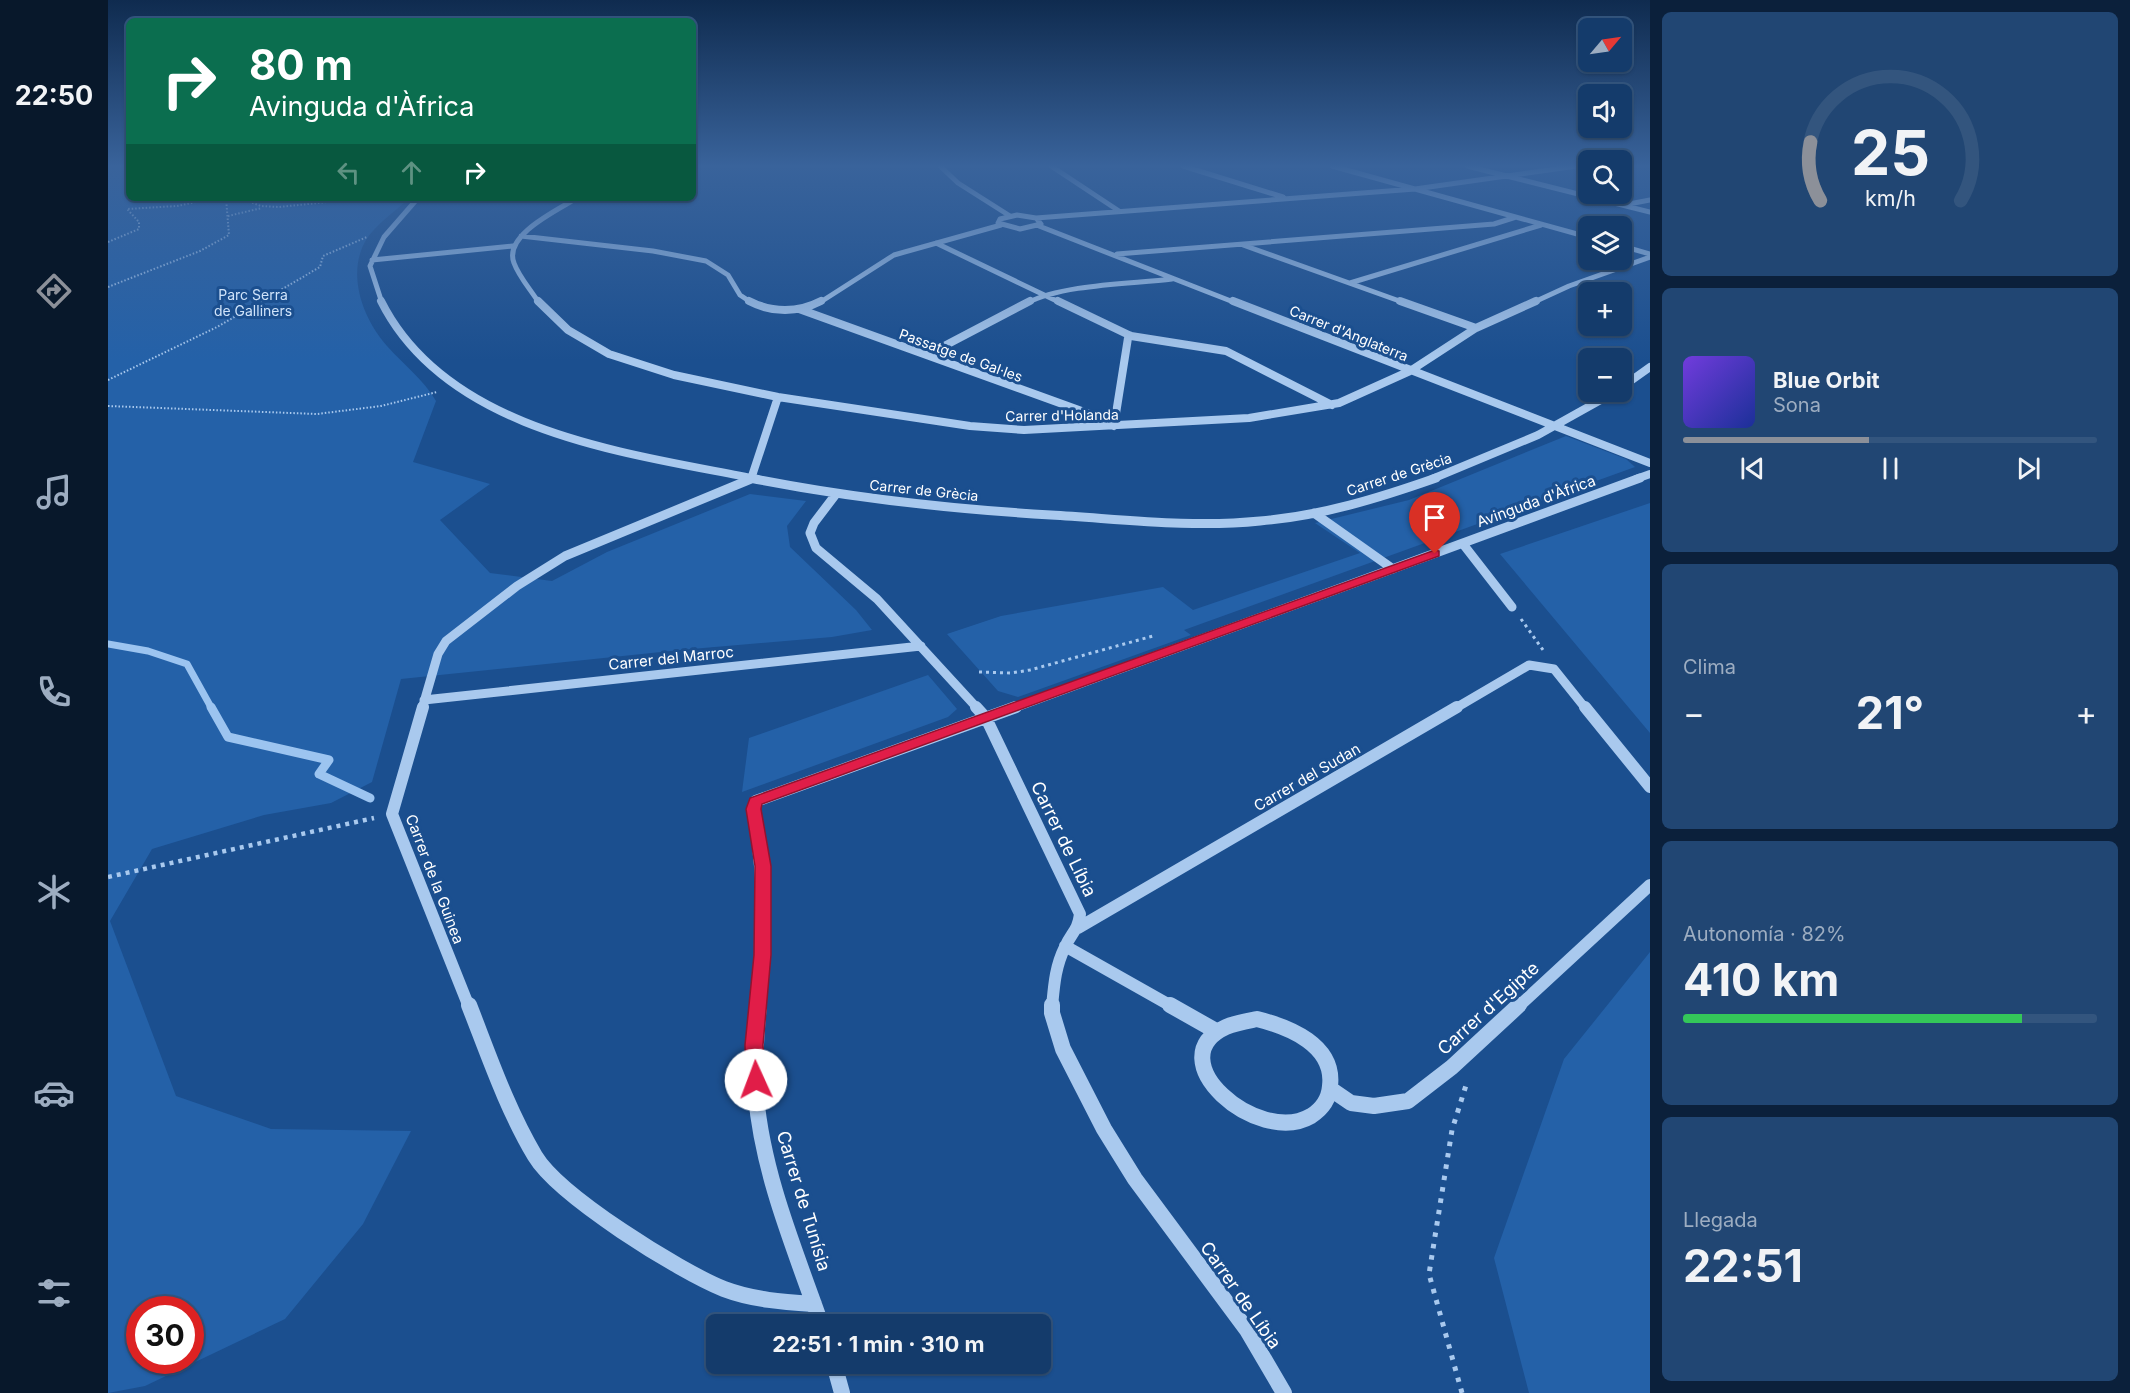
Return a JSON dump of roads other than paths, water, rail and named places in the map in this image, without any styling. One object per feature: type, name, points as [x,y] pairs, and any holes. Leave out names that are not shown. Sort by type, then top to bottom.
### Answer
[{"type":"street","points":[[372,260],[389,231]]},
{"type":"street","points":[[372,260],[513,246],[527,231]]},
{"type":"street","points":[[521,236],[653,250],[695,258],[722,270],[741,295],[755,305],[776,310],[799,309],[828,297],[894,255],[979,231]]},
{"type":"street","name":"Carrer d'Anglaterra","points":[[1052,231],[1410,372],[1559,426],[1650,463]]},
{"type":"street","points":[[1112,255],[1399,231]]},
{"type":"street","points":[[1507,231],[1514,233]]},
{"type":"street","points":[[1350,284],[1520,231]]},
{"type":"street","points":[[936,243],[1131,336],[1226,351],[1332,405]]},
{"type":"street","points":[[1240,244],[1476,328]]},
{"type":"street","name":"Carrer d'Holanda","points":[[513,246],[513,262],[542,307],[554,320],[589,344],[609,354],[674,375],[778,397],[970,426],[1024,430],[1249,418],[1332,405],[1357,397],[1410,372],[1476,328],[1569,286],[1650,256]]},
{"type":"street","points":[[1632,250],[1650,256]]},
{"type":"street","name":"Carrer de Grècia","points":[[372,260],[372,276],[387,316],[418,352],[461,386],[506,414],[550,432],[751,479],[836,494],[927,506],[1143,521],[1245,522],[1314,513],[1365,502],[1437,478],[1559,426],[1601,402]]},
{"type":"street","points":[[927,355],[1047,294],[1175,278]]},
{"type":"street","name":"Passatge de Gal·les","points":[[799,309],[1101,418],[1113,426]]},
{"type":"street","points":[[1113,426],[1128,338],[1131,336]]},
{"type":"street","points":[[1632,380],[1650,367]]},
{"type":"street","points":[[751,479],[778,397]]},
{"type":"street","name":"Avinguda d'Àfrica","points":[[756,801],[1648,477]]},
{"type":"street","name":"Carrer de la Guinea","points":[[751,479],[565,556],[542,569],[446,641],[438,654],[392,814],[502,1090],[536,1158],[563,1186],[599,1215],[667,1259],[724,1289],[763,1300],[814,1304]]},
{"type":"street","name":"Carrer de Líbia","points":[[836,494],[814,523],[810,533],[816,548],[877,599],[986,718],[1080,914],[1078,928],[1065,946],[1054,977],[1052,1013],[1063,1049],[1104,1129],[1134,1179],[1247,1330],[1284,1393]]},
{"type":"street","points":[[1314,513],[1393,569]]},
{"type":"street","points":[[1463,544],[1512,607]]},
{"type":"street","name":"Carrer del Marroc","points":[[424,700],[921,646]]},
{"type":"street","name":"Carrer del Sudan","points":[[1078,928],[1529,664],[1554,669],[1650,787]]},
{"type":"street","name":"Carrer de Tunísia","points":[[756,801],[753,809],[763,866],[763,955],[754,1045],[756,1098],[764,1149],[818,1314]]},
{"type":"street","name":"Carrer d'Egipte","points":[[1332,1090],[1351,1103],[1374,1106],[1408,1101],[1452,1068],[1650,885]]},
{"type":"street","points":[[1065,946],[1216,1031]]},
{"type":"street","points":[[1257,1019],[1281,1024],[1303,1036],[1321,1052],[1331,1071],[1332,1090],[1323,1108],[1304,1120],[1279,1123],[1252,1118],[1228,1104],[1210,1086],[1202,1065],[1204,1046],[1216,1031],[1234,1022],[1257,1019]]},
{"type":"street","points":[[837,1374],[842,1393]]},
{"type":"waterway","points":[[108,644],[148,651],[187,664],[212,709]]},
{"type":"waterway","points":[[211,707],[228,737],[329,760],[319,774],[370,798]]},
{"type":"park label","name":"Parc Serra de Galliners","points":[[253,302]]}]
